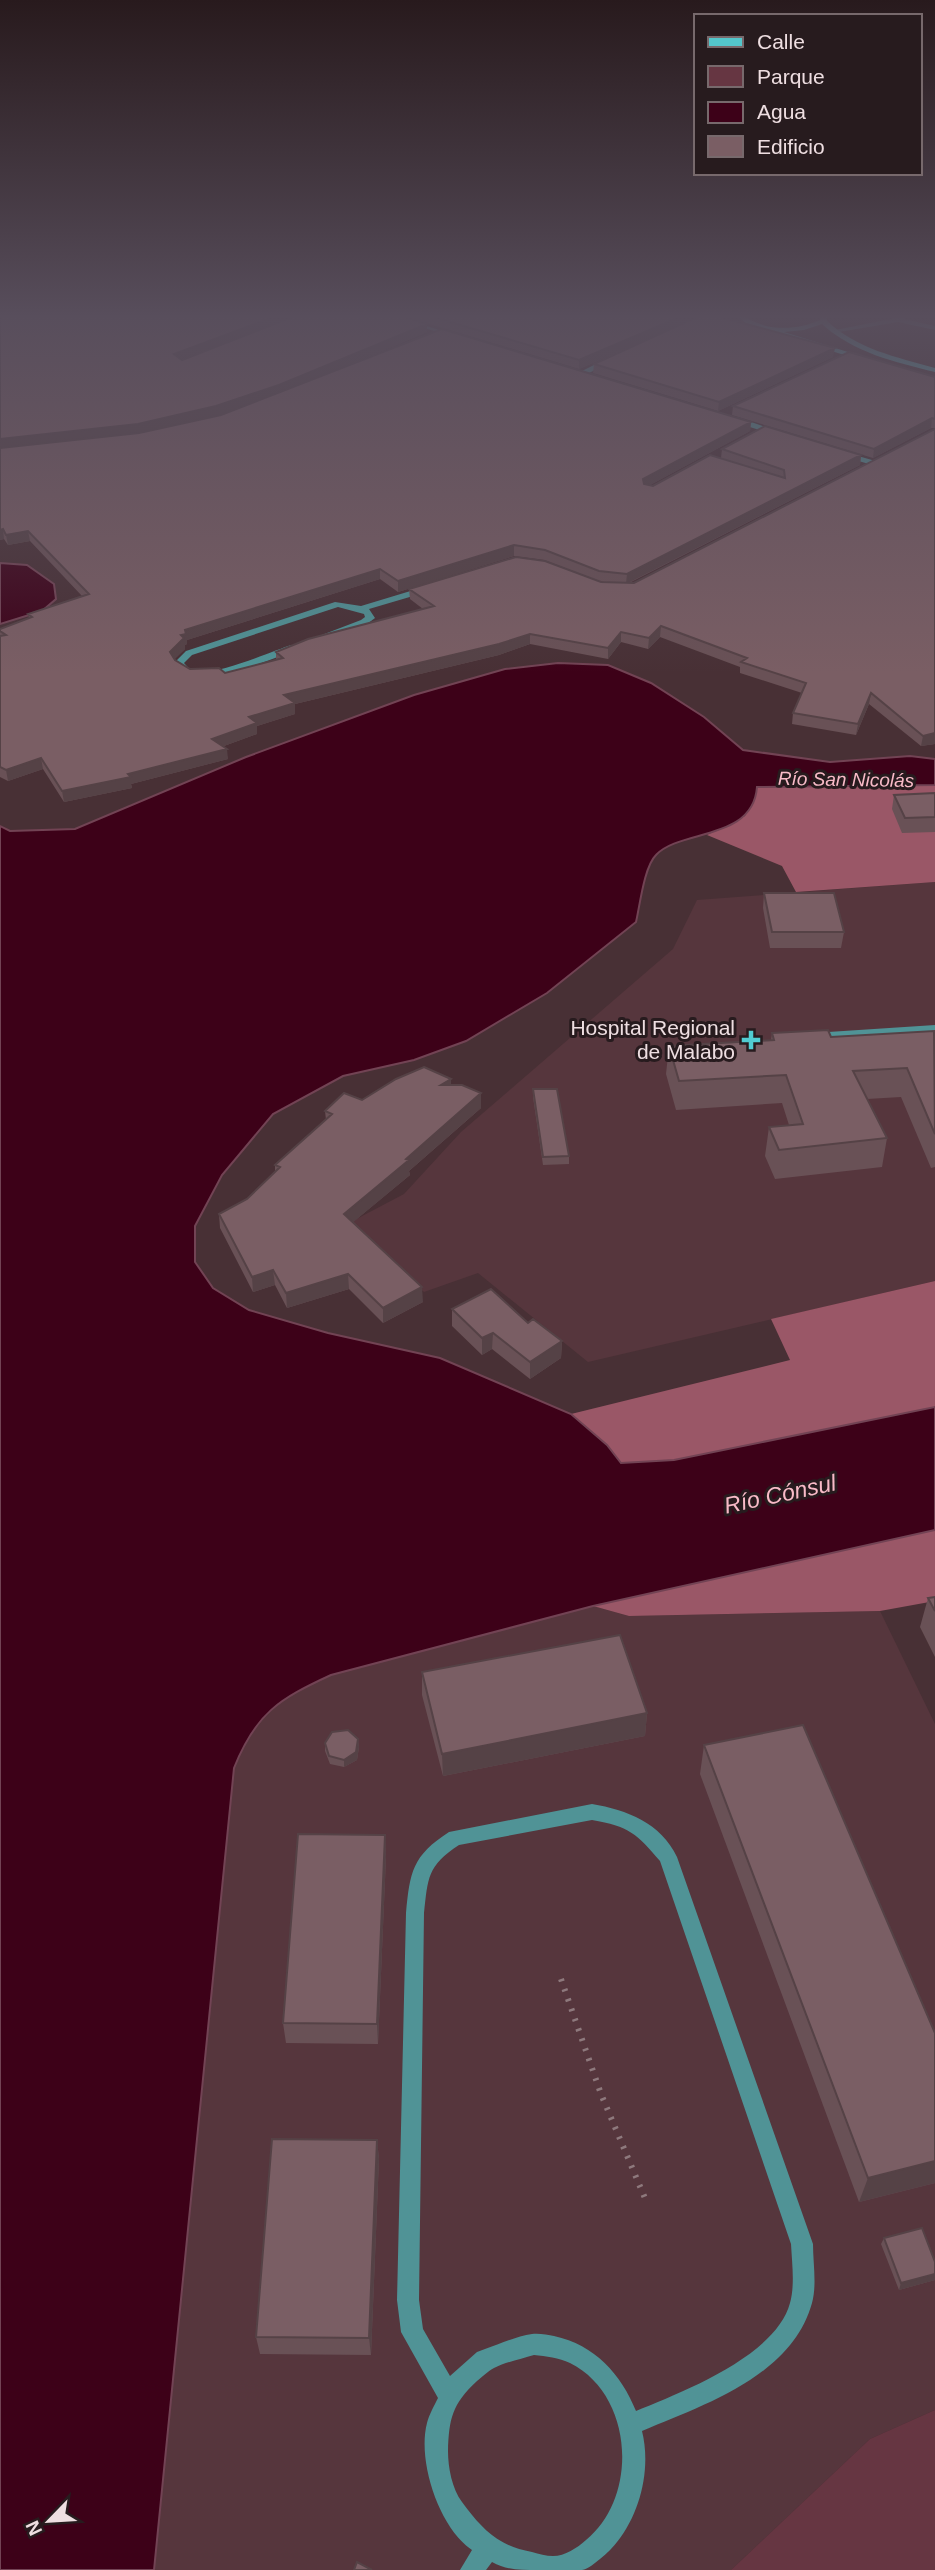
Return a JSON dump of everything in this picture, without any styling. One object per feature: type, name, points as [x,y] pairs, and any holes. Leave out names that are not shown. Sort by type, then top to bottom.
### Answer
[{"type":"street","points":[[781,434],[790,437]]},
{"type":"street","points":[[839,452],[876,464]]},
{"type":"street","points":[[864,470],[888,457]]},
{"type":"street","points":[[361,608],[442,584]]},
{"type":"street","points":[[300,645],[209,675],[188,673],[179,663],[189,653],[338,604],[368,612],[370,618],[364,622],[313,640]]},
{"type":"street","points":[[802,1037],[935,1029]]},
{"type":"street","points":[[449,2396],[412,2332],[408,2300],[415,1913],[419,1876],[435,1851],[455,1838],[592,1812],[617,1816],[645,1830],[668,1857],[802,2244],[800,2304],[789,2329],[767,2354],[699,2395],[631,2425]]},
{"type":"street","points":[[534,2344],[558,2348],[582,2358],[603,2376],[620,2398],[631,2425],[635,2454],[634,2483],[624,2511],[609,2536],[589,2554],[564,2566],[537,2570],[479,2561],[448,2509],[438,2480],[435,2451],[439,2423],[449,2396],[465,2374],[485,2357],[508,2347],[534,2344]]},
{"type":"path","points":[[561,1979],[601,2095],[647,2203]]},
{"type":"shaded area","points":[[935,785],[935,882],[796,892],[782,866],[707,835],[745,816],[757,787]]},
{"type":"shaded area","name":"Hospital Regional de Malabo","points":[[935,882],[935,1281],[588,1362],[478,1273],[424,1292],[347,1224],[404,1194],[461,1132],[673,949],[697,900]]},
{"type":"shaded area","points":[[935,1281],[935,1407],[674,1460],[621,1463],[607,1445],[571,1414],[790,1360],[771,1319]]},
{"type":"shaded area","points":[[935,1526],[935,1601],[880,1611],[629,1616],[593,1606],[611,1592]]},
{"type":"shaded area","points":[[593,1606],[629,1616],[880,1611],[935,1724],[935,2410],[870,2439],[731,2570],[154,2570],[234,1768],[246,1737],[268,1711],[295,1692],[331,1675]]},
{"type":"green space","points":[[935,2410],[935,2570],[731,2570],[870,2439]]},
{"type":"water","points":[[0,563],[27,565],[54,584],[56,599],[42,611],[0,624]]},
{"type":"water","points":[[558,663],[608,665],[651,683],[704,717],[743,750],[830,762],[910,756],[935,759],[935,785],[757,787],[752,804],[743,817],[714,832],[667,847],[656,855],[645,877],[636,922],[547,993],[466,1041],[414,1060],[343,1076],[273,1114],[222,1175],[195,1226],[195,1262],[213,1288],[249,1310],[328,1333],[440,1358],[571,1414],[607,1445],[621,1463],[674,1460],[935,1407],[935,1530],[593,1606],[331,1675],[283,1700],[261,1721],[242,1749],[234,1768],[154,2570],[0,2570],[0,826],[10,831],[75,829],[246,757],[414,695],[505,669]]},
{"type":"building","points":[[0,434],[47,434],[0,439]]},
{"type":"building","points":[[130,434],[728,434],[643,479],[644,484],[653,486],[710,455],[785,478],[784,470],[722,449],[750,434],[791,434],[861,455],[627,574],[599,571],[545,550],[514,545],[398,581],[380,569],[185,630],[186,634],[181,635],[184,638],[170,652],[175,660],[190,669],[219,668],[225,673],[283,658],[276,652],[308,639],[434,606],[409,589],[516,557],[545,561],[601,582],[634,583],[925,434],[935,434],[935,733],[923,736],[871,693],[858,724],[793,713],[806,683],[741,662],[747,658],[661,626],[649,638],[621,632],[608,648],[530,634],[499,644],[284,695],[295,703],[249,717],[257,723],[212,739],[227,749],[128,774],[131,777],[62,791],[41,758],[6,770],[0,767],[0,636],[6,635],[0,629],[32,617],[28,614],[89,594],[28,531],[6,535],[3,529],[0,530],[0,448]]},
{"type":"building","points":[[825,434],[902,434],[874,449]]},
{"type":"building","points":[[935,793],[935,817],[905,818],[894,795]]},
{"type":"building","points":[[764,893],[834,893],[844,932],[772,932]]},
{"type":"building","points":[[828,1030],[831,1037],[934,1031],[935,1134],[907,1068],[853,1071],[887,1138],[779,1150],[769,1127],[803,1124],[786,1075],[679,1081],[669,1046],[774,1040],[772,1033]]},
{"type":"building","points":[[424,1067],[451,1079],[441,1085],[462,1085],[481,1093],[406,1159],[409,1160],[344,1214],[422,1287],[383,1308],[348,1274],[286,1293],[273,1270],[252,1277],[219,1214],[247,1199],[280,1167],[275,1165],[332,1114],[325,1111],[344,1093],[362,1100],[396,1079]]},
{"type":"building","points":[[533,1089],[557,1089],[569,1156],[543,1157]]},
{"type":"building","points":[[491,1289],[528,1323],[533,1319],[562,1341],[530,1362],[493,1333],[482,1338],[452,1309]]},
{"type":"building","points":[[935,1597],[935,1611],[928,1598]]},
{"type":"building","points":[[620,1635],[647,1713],[442,1754],[422,1672]]},
{"type":"building","points":[[803,1725],[935,2033],[935,2161],[868,2178],[704,1745]]},
{"type":"building","points":[[348,1730],[358,1739],[356,1752],[344,1760],[329,1756],[325,1743],[332,1732]]},
{"type":"building","points":[[298,1834],[385,1835],[377,2024],[283,2023]]},
{"type":"building","points":[[272,2139],[377,2140],[369,2338],[256,2337]]},
{"type":"building","points":[[922,2228],[935,2262],[935,2274],[901,2283],[884,2238]]},
{"type":"building","points":[[357,2562],[372,2570],[354,2570]]},
{"type":"place","name":"Hospital Regional de Malabo","points":[[751,1040]]},
{"type":"water label","name":"Río San Nicolás","points":[[846,779]]},
{"type":"water label","name":"Río Cónsul","points":[[780,1494]]}]
